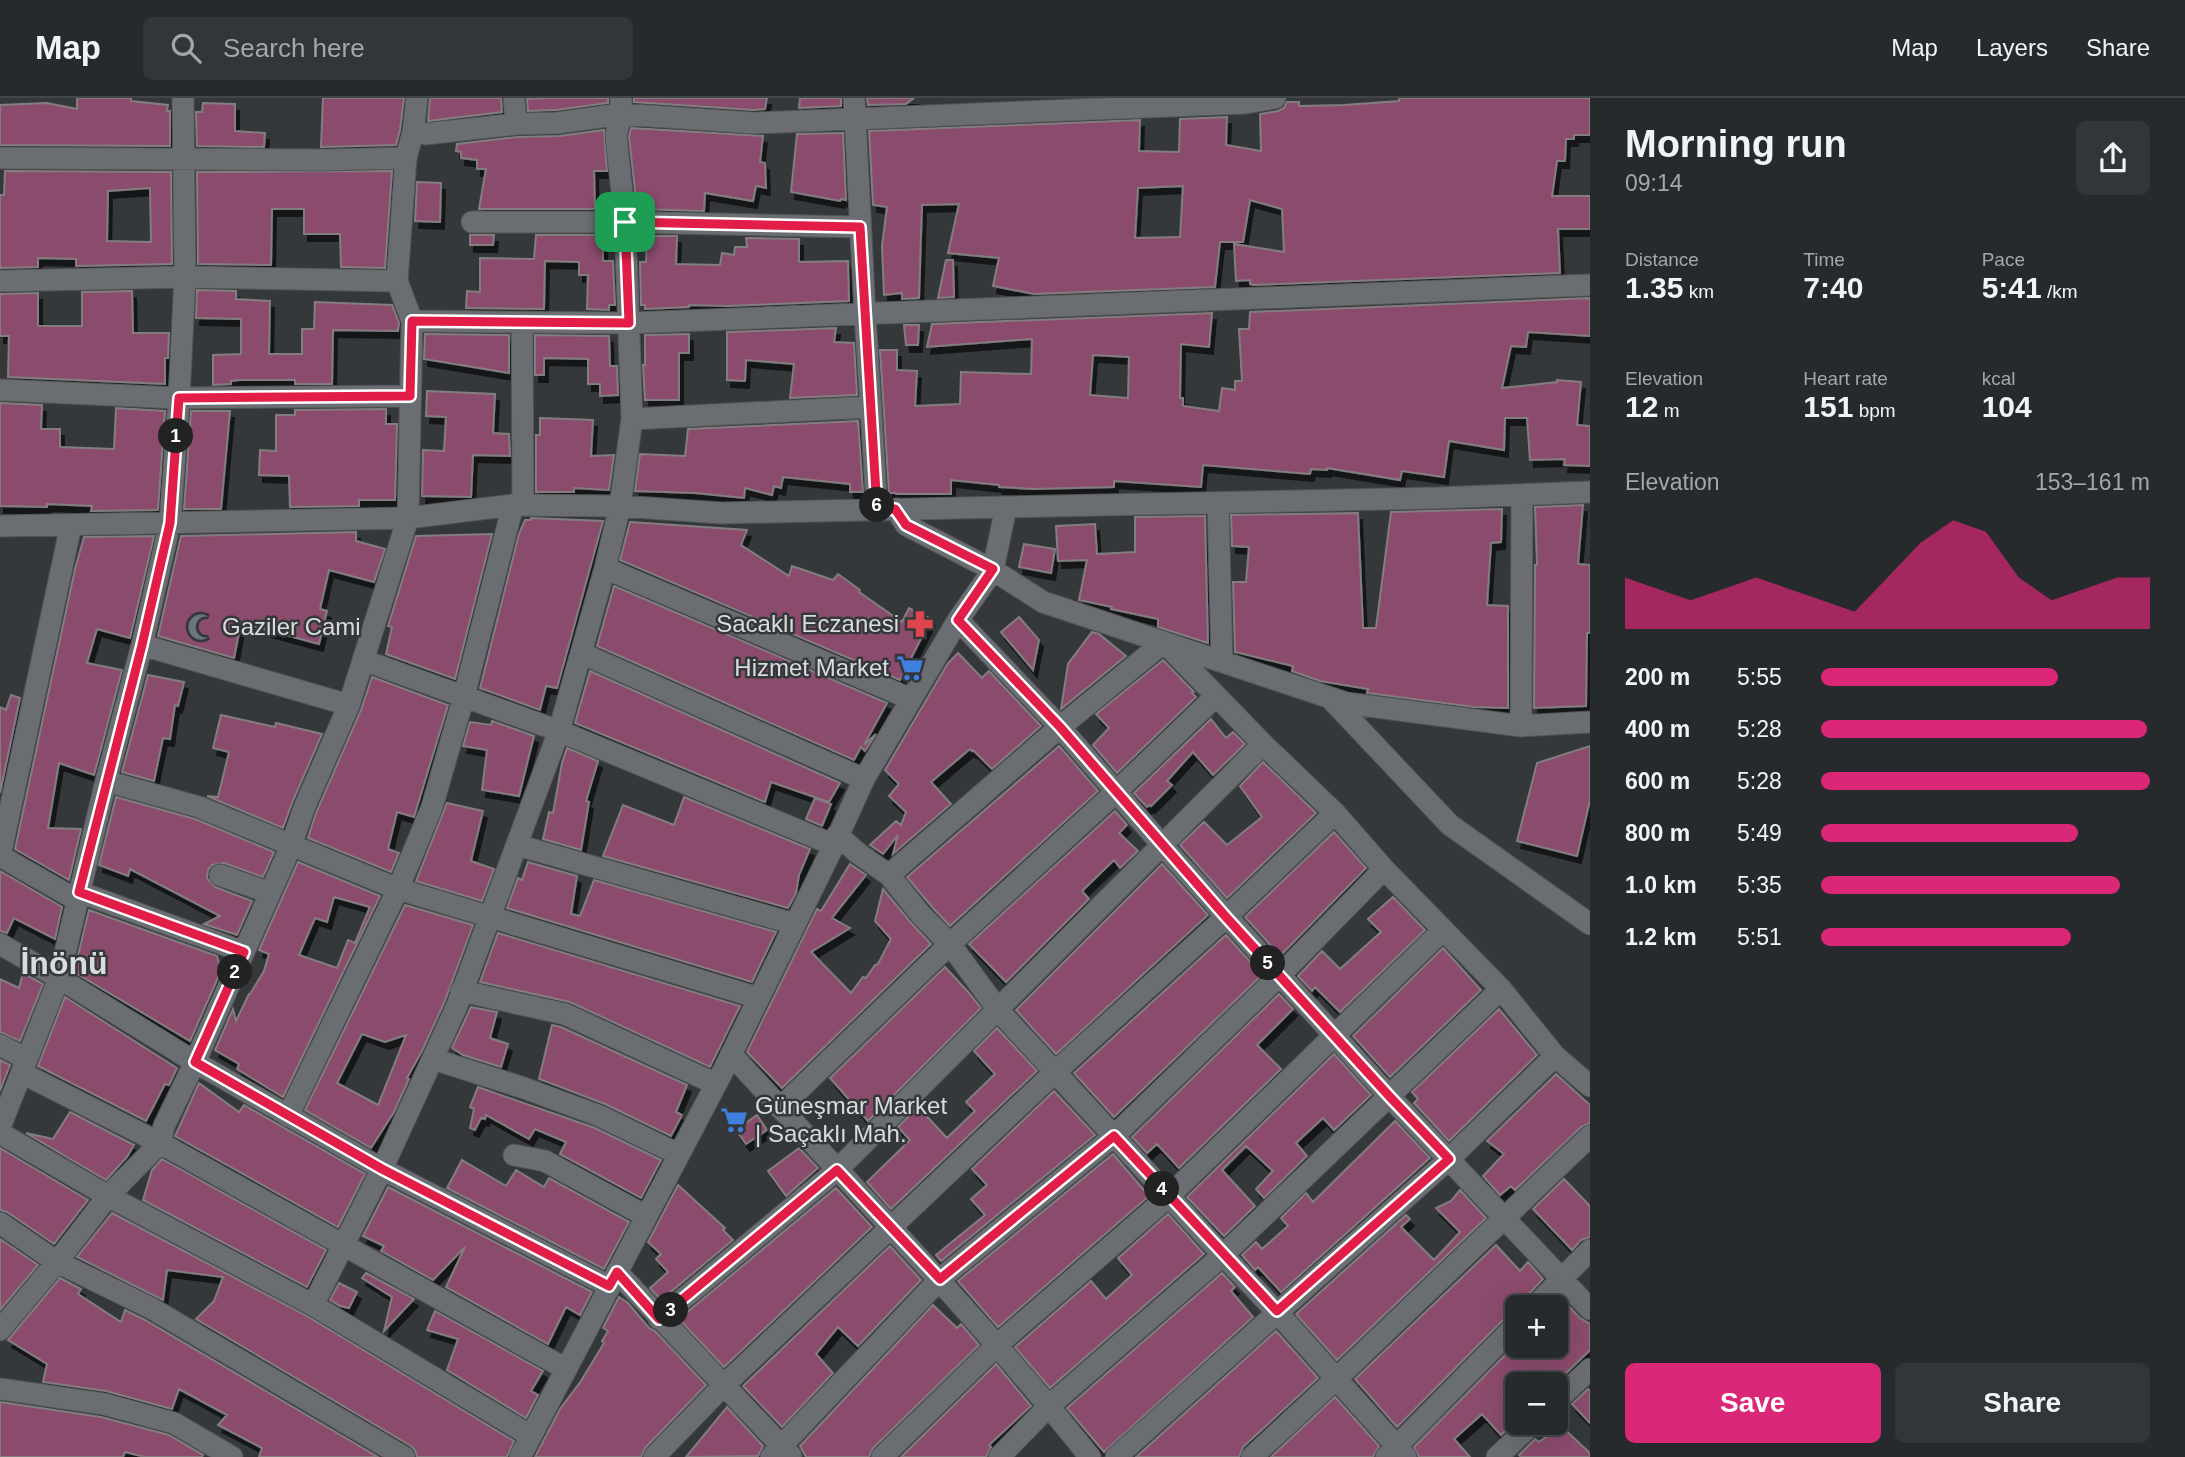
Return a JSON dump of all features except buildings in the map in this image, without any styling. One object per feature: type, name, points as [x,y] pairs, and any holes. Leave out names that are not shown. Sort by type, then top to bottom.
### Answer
[{"type":"street","points":[[0,1127],[60,978],[170,523],[185,277],[183,98]]},
{"type":"street","points":[[0,1330],[108,1196],[160,1143],[164,1126],[291,846],[304,808],[349,705],[408,518],[412,321],[397,281],[406,158],[413,132],[417,98]]},
{"type":"street","points":[[514,98],[516,124]]},
{"type":"street","points":[[413,132],[425,134],[516,124],[557,124],[621,106],[754,123],[855,109],[1245,103],[1275,98]]},
{"type":"street","points":[[313,1305],[382,1169],[461,991],[559,731],[605,568],[620,506],[632,419],[625,222],[616,135],[621,106]]},
{"type":"street","points":[[855,109],[870,407],[886,510],[906,525],[993,569],[1043,602],[1346,703],[1521,726],[1590,722]]},
{"type":"street","points":[[0,158],[406,158]]},
{"type":"street","points":[[472,222],[860,227]]},
{"type":"street","points":[[0,281],[185,277],[397,281]]},
{"type":"street","points":[[412,321],[629,323],[1590,285]]},
{"type":"street","points":[[288,1116],[398,889],[432,807],[464,696],[513,505],[523,500],[522,322]]},
{"type":"street","points":[[0,390],[179,398],[410,396]]},
{"type":"street","points":[[632,419],[870,407]]},
{"type":"street","points":[[0,526],[408,518],[513,505],[620,506],[721,513],[1590,492]]},
{"type":"street","points":[[1521,726],[1522,495]]},
{"type":"street","points":[[1219,503],[1222,662]]},
{"type":"street","points":[[520,1457],[716,1084],[864,779],[958,620],[993,569],[1006,507]]},
{"type":"street","points":[[71,525],[0,856],[78,896],[244,952]]},
{"type":"street","points":[[605,568],[911,699]]},
{"type":"street","points":[[958,620],[1060,727],[1226,917],[1390,1097],[1590,1310]]},
{"type":"street","points":[[1164,642],[1335,813],[1384,869],[1501,989],[1555,1056],[1590,1086]]},
{"type":"street","points":[[888,875],[1060,727],[1164,642]]},
{"type":"street","points":[[142,645],[349,705]]},
{"type":"street","points":[[581,653],[864,779]]},
{"type":"street","points":[[363,660],[559,731],[835,840],[888,875],[922,916],[950,944],[999,1011],[1277,1311],[1397,1454],[1505,1337]]},
{"type":"street","points":[[780,1108],[950,944],[1216,696]]},
{"type":"street","points":[[1329,697],[1450,825],[1590,924]]},
{"type":"street","points":[[659,1319],[837,1170],[1264,744]]},
{"type":"street","points":[[106,781],[198,807],[398,889],[759,998]]},
{"type":"street","points":[[654,1457],[723,1386],[890,1228],[1335,813]]},
{"type":"street","points":[[517,845],[795,924]]},
{"type":"street","points":[[0,944],[195,1062],[382,1169],[613,1279],[659,1319],[782,1453],[940,1279],[1114,1136],[1280,975],[1384,869]]},
{"type":"street","points":[[220,875],[270,893]]},
{"type":"street","points":[[882,1457],[997,1345],[1168,1196],[1443,930]]},
{"type":"street","points":[[999,1457],[1049,1406],[1223,1255],[1501,989]]},
{"type":"street","points":[[461,991],[565,1014],[716,1084]]},
{"type":"street","points":[[0,1045],[24,1066],[566,1368]]},
{"type":"street","points":[[731,1054],[940,1279],[1090,1457]]},
{"type":"street","points":[[1116,1457],[1449,1159],[1555,1056]]},
{"type":"street","points":[[433,1059],[600,1116],[678,1154]]},
{"type":"street","points":[[0,1133],[108,1196],[313,1305],[531,1436]]},
{"type":"street","points":[[1252,1457],[1590,1136]]},
{"type":"street","points":[[514,1155],[545,1161],[646,1216]]},
{"type":"street","points":[[0,1223],[57,1262],[151,1308],[404,1457]]},
{"type":"street","points":[[1546,1295],[1590,1250]]},
{"type":"street","points":[[1568,1390],[1590,1369]]},
{"type":"street","points":[[0,1389],[104,1404],[174,1423],[232,1457]]},
{"type":"street","points":[[1497,1457],[1520,1435]]},
{"type":"place","name":"Sacaklı Eczanesi","points":[[920,624]]},
{"type":"place","name":"Gaziler Cami","points":[[201,627]]},
{"type":"place","name":"Hizmet Market","points":[[910,668]]},
{"type":"place","name":"Güneşmar Market | Saçaklı Mah.","points":[[734,1120]]},
{"type":"district","name":"İnönü","points":[[64,963]]},
{"type":"route","points":[[625,222],[860,227],[877,510],[895,509],[906,525],[993,569],[958,620],[1060,727],[1226,917],[1449,1159],[1277,1311],[1114,1136],[940,1279],[837,1170],[659,1319],[617,1272],[609,1286],[382,1169],[195,1062],[244,952],[79,892],[170,523],[179,398],[410,396],[412,321],[629,323],[625,222]]}]
